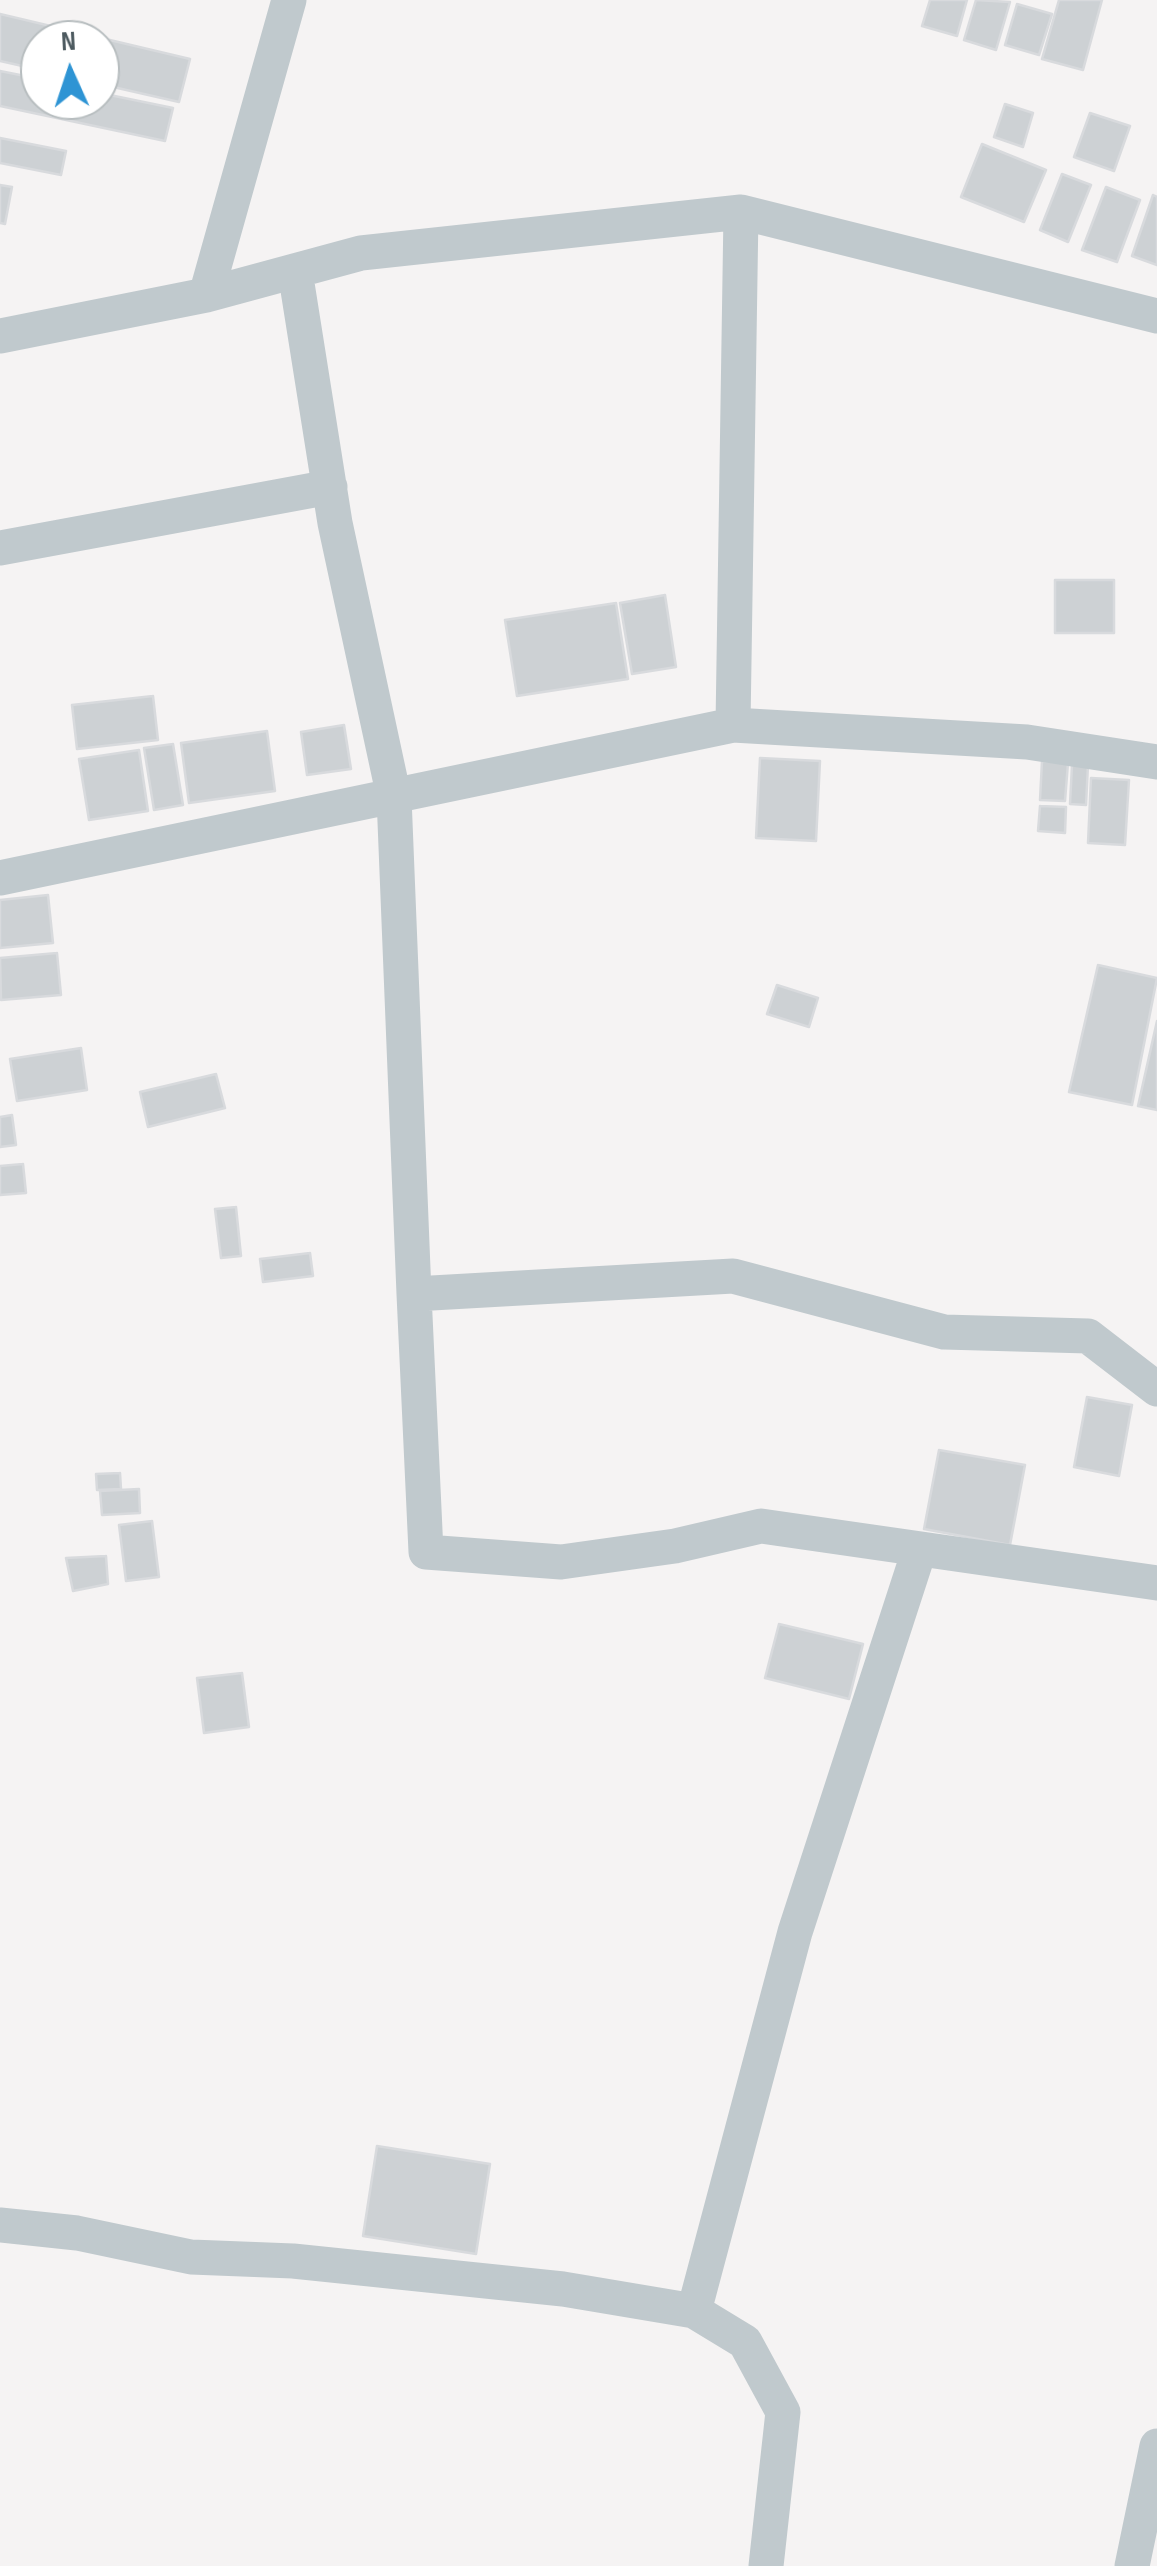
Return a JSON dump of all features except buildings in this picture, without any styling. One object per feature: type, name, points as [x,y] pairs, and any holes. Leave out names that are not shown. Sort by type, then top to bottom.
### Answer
[{"type":"street","points":[[206,294],[289,0]]},
{"type":"street","points":[[0,336],[206,294],[361,253],[741,212],[1157,316]]},
{"type":"street","points":[[733,724],[741,212]]},
{"type":"street","points":[[294,271],[330,486],[394,797],[426,1552],[562,1562],[675,1546],[761,1526],[1157,1584]]},
{"type":"street","points":[[0,548],[330,486]]},
{"type":"street","points":[[0,878],[733,724],[1026,742],[1157,762]]},
{"type":"street","points":[[414,1294],[733,1276],[944,1332],[1088,1336],[1157,1389]]},
{"type":"street","points":[[694,2311],[795,1932],[919,1551]]},
{"type":"street","points":[[0,2224],[77,2233],[192,2256],[294,2261],[563,2289],[694,2311],[745,2342],[783,2412],[766,2566]]},
{"type":"street","points":[[1132,2566],[1157,2446]]}]
